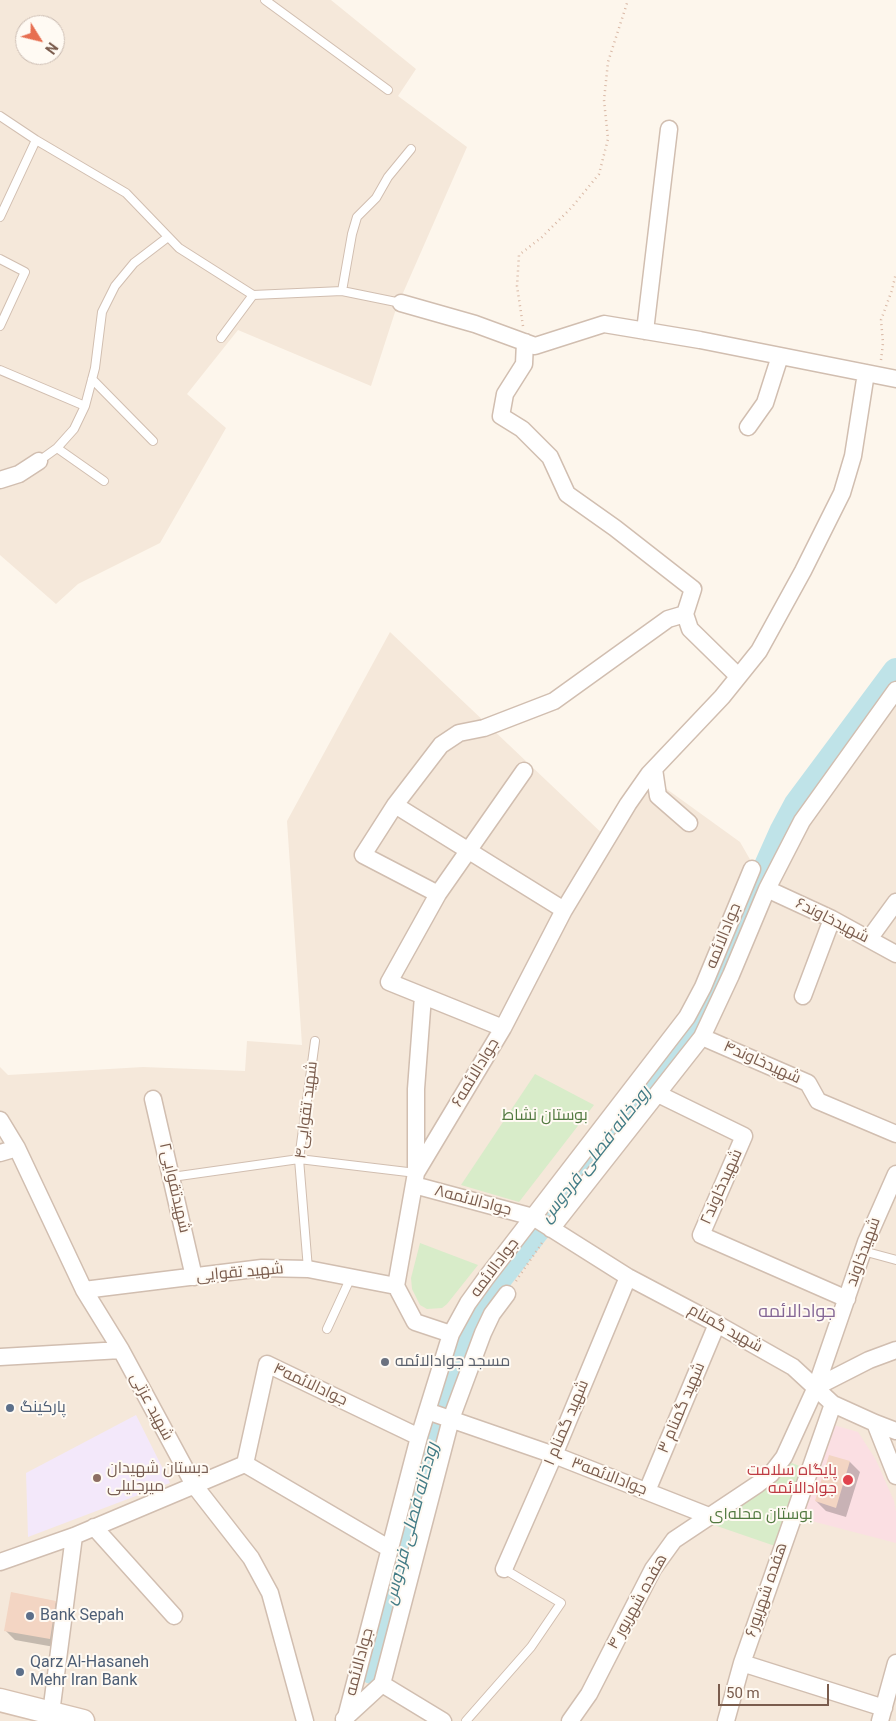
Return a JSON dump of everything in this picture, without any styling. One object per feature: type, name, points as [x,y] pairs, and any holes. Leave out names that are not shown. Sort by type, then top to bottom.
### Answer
[{"type":"main road","points":[[0,1700],[83,1721]]},
{"type":"street","points":[[645,331],[669,130]]},
{"type":"street","points":[[401,302],[476,324],[535,346],[604,324],[780,356],[896,380]]},
{"type":"street","points":[[525,342],[524,364],[506,394],[501,416],[522,429],[550,457],[567,494],[615,528],[693,589],[685,614],[690,630],[738,676]]},
{"type":"street","points":[[748,427],[765,403],[780,356]]},
{"type":"street","name":"جوادالائمه۶","points":[[396,1286],[415,1179],[503,1028],[564,910],[628,804],[654,769],[759,651],[842,493],[873,375]]},
{"type":"street","points":[[0,480],[19,474],[39,461]]},
{"type":"street","points":[[438,894],[363,855],[395,805],[441,745],[460,733],[484,728],[554,701],[668,619],[685,614]]},
{"type":"street","name":"جوادالائمه","points":[[552,1229],[702,1036],[731,975],[767,889],[802,821],[896,690]]},
{"type":"street","points":[[654,769],[658,796],[689,823]]},
{"type":"street","points":[[503,1028],[388,982],[438,894],[524,771]]},
{"type":"street","points":[[395,805],[564,910]]},
{"type":"street","name":"جوادالائمه","points":[[344,1720],[419,1437],[451,1334],[468,1303],[687,1016],[706,980],[752,869]]},
{"type":"street","name":"شهیدخاوند۶","points":[[767,889],[832,919],[896,954]]},
{"type":"street","points":[[869,939],[896,902]]},
{"type":"street","points":[[803,996],[832,919]]},
{"type":"street","points":[[415,1179],[416,1089],[424,996]]},
{"type":"street","name":"شهیدخاوند۴","points":[[702,1036],[808,1083],[818,1101],[896,1134]]},
{"type":"street","name":"شهیدخاوند۲","points":[[658,1094],[744,1136],[701,1235],[848,1299]]},
{"type":"street","name":"شهیدتقوایی۲","points":[[153,1099],[194,1276]]},
{"type":"street","name":"شهید عزتی","points":[[0,1120],[17,1148],[84,1290],[120,1350],[194,1485],[251,1558],[270,1593],[305,1721]]},
{"type":"street","points":[[0,1153],[17,1148]]},
{"type":"street","name":"شهیدخاوند","points":[[816,1387],[848,1299],[863,1251],[891,1196],[896,1174]]},
{"type":"street","name":"جوادالائمه۸","points":[[415,1179],[533,1217],[552,1229]]},
{"type":"street","name":"شهید گمنام","points":[[552,1229],[628,1277],[793,1367],[833,1404],[886,1427]]},
{"type":"street","name":"شهید تقوایی","points":[[84,1290],[262,1268],[308,1269],[396,1286]]},
{"type":"street","name":"شهید گمنام ۱","points":[[504,1569],[628,1277]]},
{"type":"street","points":[[396,1286],[415,1322],[451,1334]]},
{"type":"street","name":"جوادالائمه","points":[[344,1720],[382,1684],[451,1419],[483,1333],[492,1314],[507,1294]]},
{"type":"street","name":"شهید گمنام ۳","points":[[647,1491],[717,1324]]},
{"type":"street","points":[[0,1357],[120,1350]]},
{"type":"street","points":[[816,1387],[869,1360],[896,1350]]},
{"type":"street","name":"جوادالائمه۴","points":[[245,1464],[266,1364],[419,1437]]},
{"type":"street","name":"هفده شهریور ۴","points":[[570,1721],[589,1694],[653,1569],[674,1540],[771,1474],[784,1457],[816,1387]]},
{"type":"street","name":"هفده شهریور۶","points":[[726,1721],[742,1663],[833,1404]]},
{"type":"street","name":"جوادالائمه۳","points":[[427,1410],[554,1455],[709,1516]]},
{"type":"street","points":[[886,1427],[896,1448]]},
{"type":"street","points":[[886,1427],[896,1476]]},
{"type":"street","points":[[0,1562],[94,1528],[245,1464],[390,1549]]},
{"type":"street","points":[[94,1528],[174,1616]]},
{"type":"street","points":[[51,1713],[74,1536]]},
{"type":"street","points":[[884,1717],[896,1662]]},
{"type":"street","points":[[742,1663],[884,1717]]},
{"type":"street","points":[[382,1684],[443,1721]]},
{"type":"street","points":[[884,1717],[896,1692]]},
{"type":"lane","points":[[266,0],[388,90]]},
{"type":"lane","points":[[0,116],[36,140],[126,193],[178,248],[253,295],[342,291],[401,302]]},
{"type":"lane","points":[[0,217],[36,140]]},
{"type":"lane","points":[[342,291],[352,234],[357,217],[376,198],[388,177],[411,149]]},
{"type":"lane","points":[[39,461],[57,448],[74,429],[85,406],[92,379],[102,312],[115,286],[134,263],[168,237]]},
{"type":"lane","points":[[0,259],[25,272],[0,326]]},
{"type":"lane","points":[[220,338],[253,295]]},
{"type":"lane","points":[[0,370],[85,406]]},
{"type":"lane","points":[[92,379],[153,441]]},
{"type":"lane","points":[[57,448],[104,482]]},
{"type":"lane","name":"شهید تقوایی۴","points":[[308,1269],[299,1159],[315,1041]]},
{"type":"lane","points":[[172,1177],[299,1159],[415,1179]]},
{"type":"lane","points":[[863,1251],[896,1260]]},
{"type":"lane","points":[[327,1329],[351,1277]]},
{"type":"lane","points":[[466,1721],[531,1647],[561,1603],[504,1569]]},
{"type":"path","points":[[525,342],[517,286],[520,255],[542,237],[572,207],[599,174],[608,139],[604,100],[608,62],[628,0]]},
{"type":"path","points":[[873,375],[883,343],[881,320],[896,273]]},
{"type":"path","points":[[507,1294],[552,1229]]},
{"type":"shaded area","points":[[0,0],[331,0],[416,69],[398,96],[467,147],[396,309],[371,386],[238,330],[187,394],[226,428],[160,543],[78,584],[56,604],[0,555]]},
{"type":"shaded area","points":[[390,632],[608,839],[650,777],[740,842],[767,889],[884,709],[896,695],[896,1721],[0,1721],[0,1067],[8,1075],[143,1067],[245,1071],[247,1041],[302,1045],[287,821]]},
{"type":"shaded area","name":"دبستان شهیدان میرجلیلی","points":[[136,1415],[170,1483],[28,1537],[26,1473]]},
{"type":"shaded area","name":"پایگاه سلامت جوادالائمه","points":[[830,1424],[858,1432],[876,1460],[894,1501],[896,1543],[800,1518]]},
{"type":"green space","name":"بوستان نشاط","points":[[535,1074],[594,1105],[519,1202],[461,1185]]},
{"type":"green space","points":[[420,1243],[478,1265],[442,1308],[427,1309],[420,1305],[412,1289],[411,1278]]},
{"type":"green space","name":"بوستان محله‌ای","points":[[789,1462],[802,1467],[775,1546],[711,1524]]},
{"type":"building","points":[[829,1455],[850,1461],[836,1508],[815,1501]]},
{"type":"building","name":"Bank Sepah","points":[[11,1592],[56,1601],[50,1639],[4,1631]]},
{"type":"waterway","name":"رودخانه فصلی فردوس","points":[[372,1671],[443,1407],[477,1307],[651,1084],[701,1014],[782,832],[797,804],[896,671]]},
{"type":"place","name":"مسجد جوادالائمه","points":[[385,1362]]},
{"type":"place","name":"پارکینگ","points":[[10,1408]]},
{"type":"place","name":"دبستان شهیدان میرجلیلی","points":[[97,1478]]},
{"type":"place","name":"پایگاه سلامت جوادالائمه","points":[[848,1480]]},
{"type":"place","name":"Bank Sepah","points":[[30,1616]]},
{"type":"place","name":"Qarz Al-Hasaneh Mehr Iran Bank","points":[[20,1672]]},
{"type":"district","name":"جوادالائمه","points":[[797,1312]]}]
